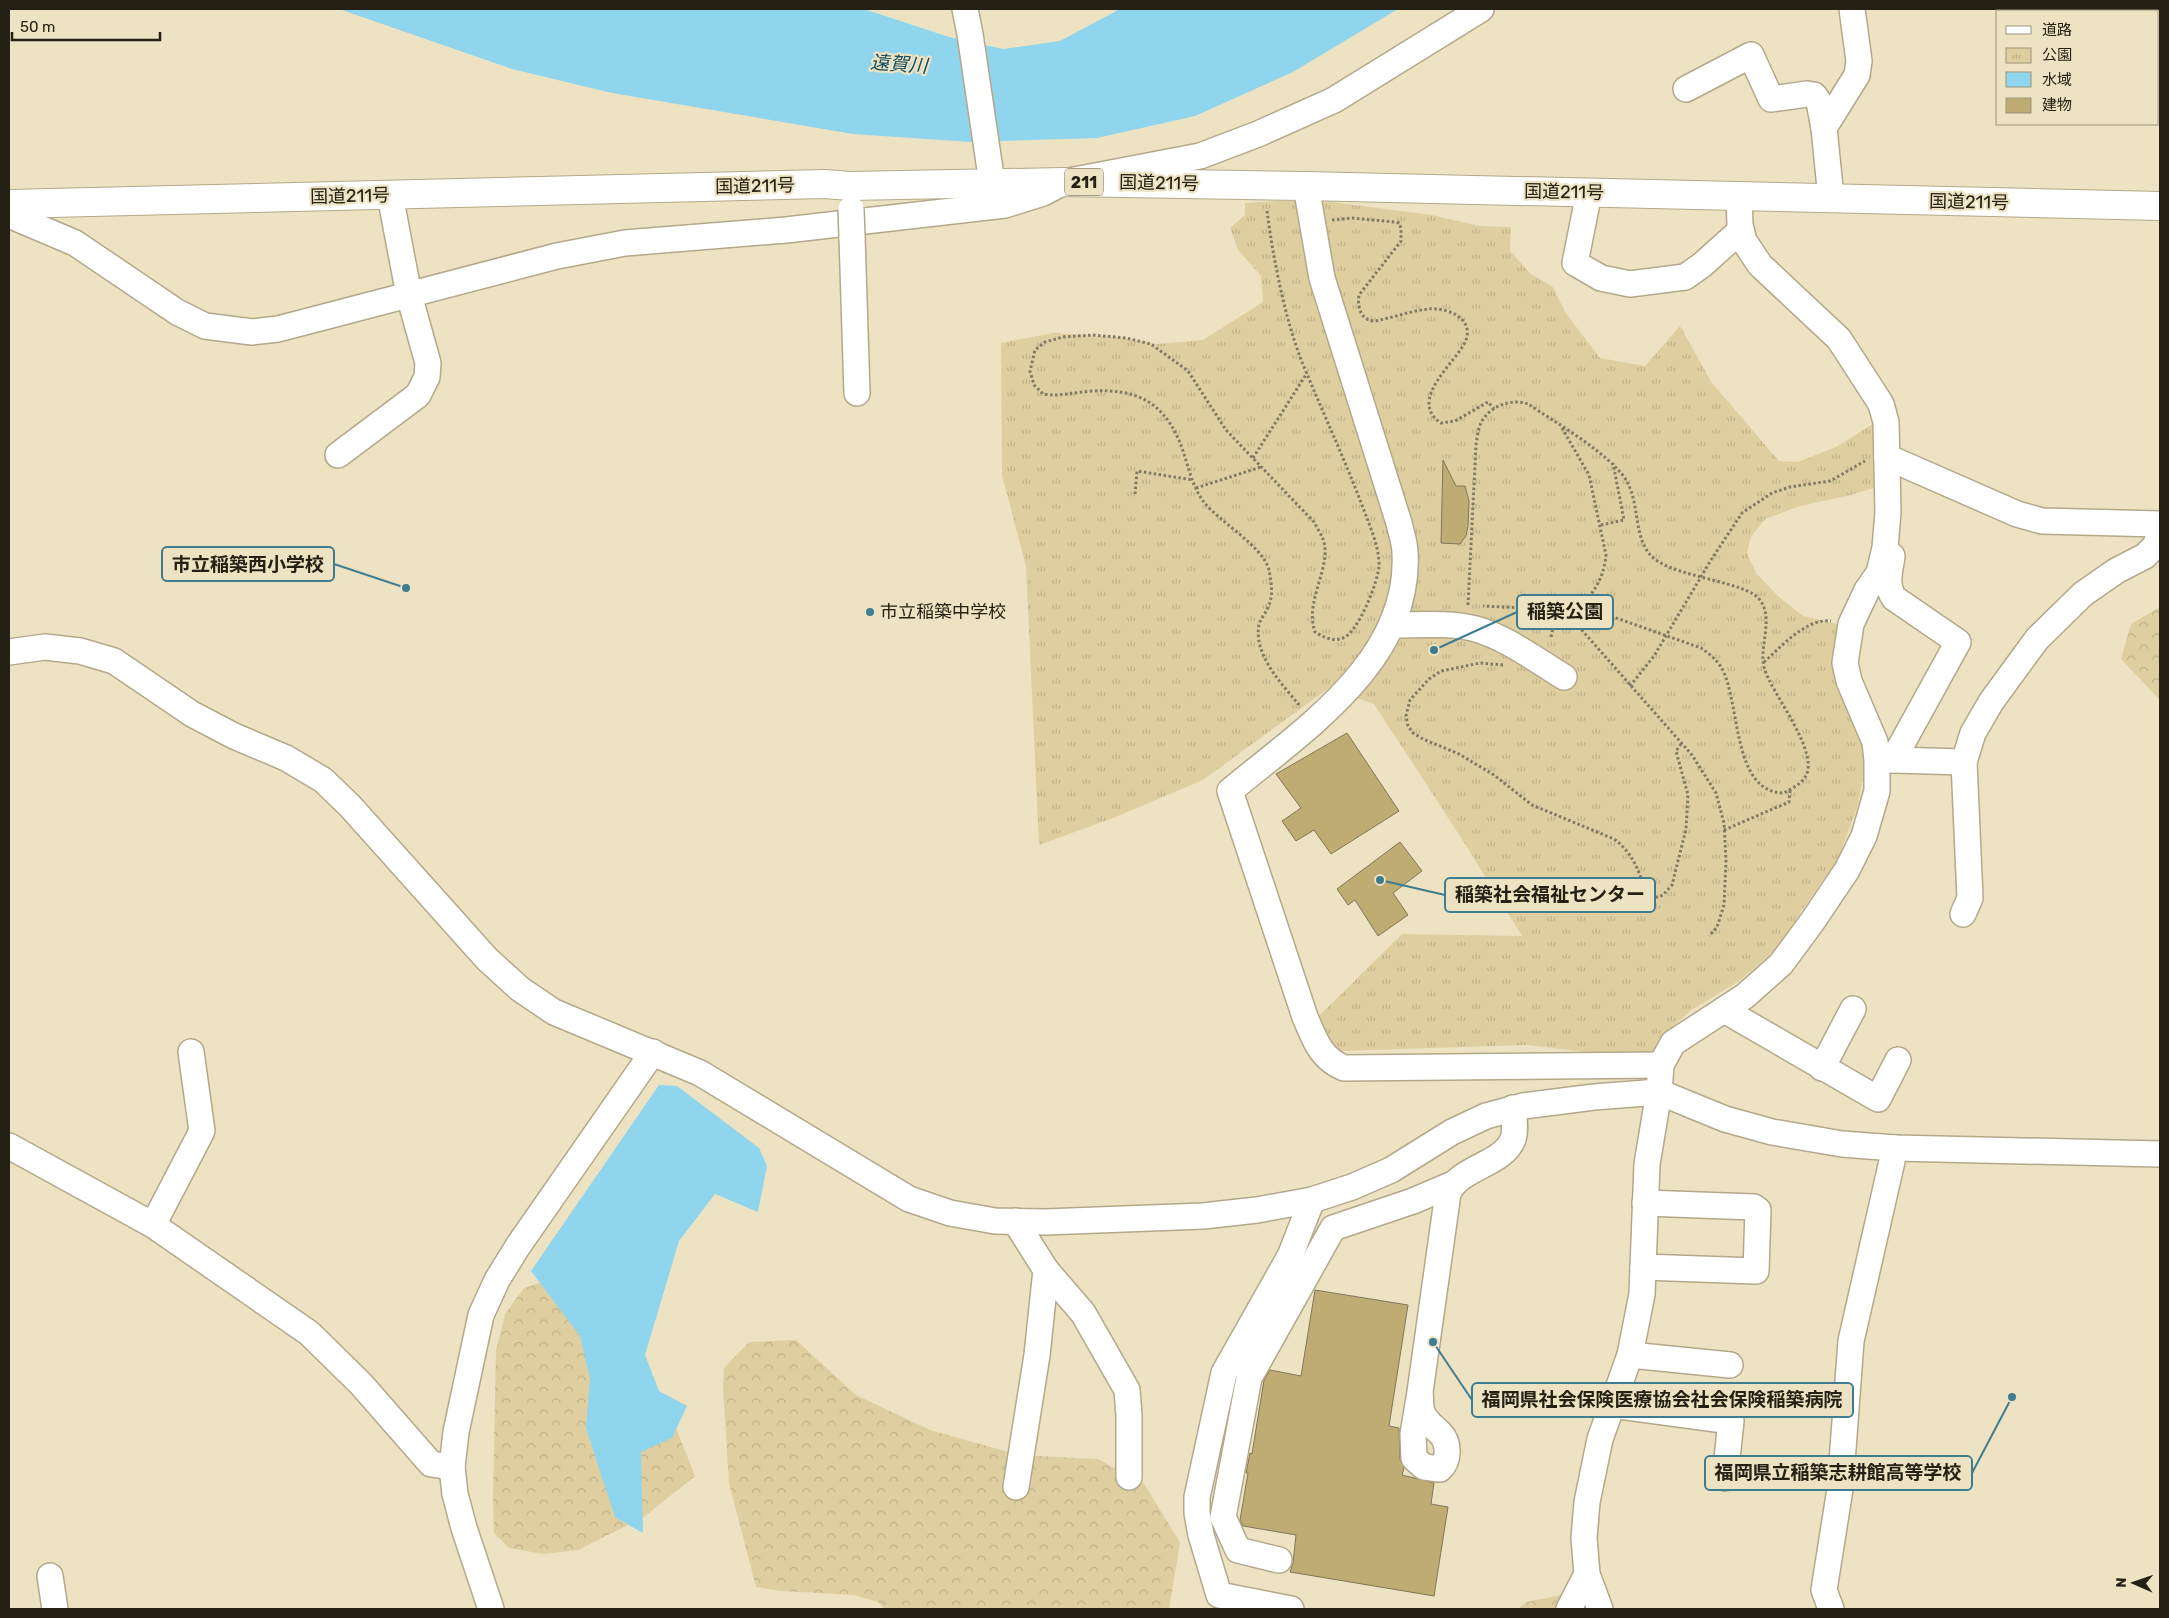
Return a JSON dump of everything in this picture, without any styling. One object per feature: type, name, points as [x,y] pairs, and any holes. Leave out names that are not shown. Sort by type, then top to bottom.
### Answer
[{"type":"highway","name":"国道211号","points":[[9,204],[824,184],[851,197],[992,175],[1064,182],[2160,206]]},
{"type":"street","points":[[964,9],[992,175]]},
{"type":"street","points":[[9,215],[75,243],[177,312],[205,326],[252,332],[278,329],[557,256],[625,243],[786,230],[1005,205],[1043,192],[1064,182],[1200,156],[1258,134],[1334,100],[1482,9]]},
{"type":"street","points":[[1824,128],[1857,74],[1859,61],[1852,9]]},
{"type":"street","points":[[1686,90],[1751,56],[1771,99],[1807,94],[1814,95],[1819,102],[1824,128],[1832,198]]},
{"type":"street","points":[[1306,186],[1322,278],[1399,523],[1405,550],[1405,572],[1400,601],[1392,625],[1373,659],[1330,708],[1230,791],[1317,1046],[1332,1063],[1344,1068],[1661,1065]]},
{"type":"street","points":[[1589,193],[1575,263],[1601,278],[1630,284],[1685,277],[1702,265],[1741,230]]},
{"type":"street","points":[[338,455],[418,396],[427,377],[428,363],[409,295],[390,195]]},
{"type":"street","points":[[1739,196],[1741,230],[1744,242],[1760,265],[1839,339],[1881,404],[1886,422],[1888,512],[1885,548],[1879,572],[1867,590],[1851,624],[1845,663],[1849,681],[1874,742],[1885,760]]},
{"type":"street","points":[[851,197],[857,393]]},
{"type":"street","points":[[1887,452],[2017,514],[2042,521],[2160,524]]},
{"type":"street","points":[[1600,1609],[1587,1574],[1584,1538],[1587,1502],[1600,1440],[1630,1355],[1642,1294],[1647,1164],[1659,1092],[1661,1065],[1673,1043],[1745,996],[1781,964],[1812,922],[1847,870],[1864,836],[1885,760],[1958,642],[1894,598],[1889,591],[1892,537],[1888,512]]},
{"type":"street","points":[[1963,914],[1970,898],[1964,762],[1973,733],[1992,702],[2037,639],[2083,594],[2116,571],[2145,556],[2156,545],[2160,530]]},
{"type":"street","points":[[1392,625],[1454,625],[1477,630],[1515,648],[1564,677]]},
{"type":"street","points":[[9,652],[45,647],[80,651],[114,661],[192,714],[234,736],[286,758],[323,780],[350,806],[487,959],[520,989],[554,1012],[700,1073],[909,1198],[950,1213],[995,1220],[1045,1222],[1203,1216],[1257,1210],[1312,1200],[1352,1187],[1391,1170],[1452,1132],[1486,1116],[1513,1108],[1594,1097],[1659,1092],[1725,1118],[1772,1132],[1833,1142],[1896,1148],[2160,1154]]},
{"type":"street","points":[[1885,760],[1964,762]]},
{"type":"street","points":[[1822,1068],[1853,1009]]},
{"type":"street","points":[[1724,1010],[1878,1099],[1898,1060]]},
{"type":"street","points":[[154,1225],[202,1131],[191,1052]]},
{"type":"street","points":[[491,1609],[464,1528],[455,1494],[452,1467],[456,1432],[481,1315],[497,1280],[653,1052]]},
{"type":"street","points":[[1279,1560],[1238,1550],[1223,1517],[1249,1378],[1333,1228],[1413,1201],[1453,1184],[1509,1147],[1514,1137],[1513,1108]]},
{"type":"street","points":[[9,1146],[154,1225],[309,1333],[361,1384],[431,1464],[452,1467]]},
{"type":"street","points":[[1831,1609],[1824,1590],[1840,1489],[1851,1341],[1896,1148]]},
{"type":"street","points":[[1420,1392],[1448,1193],[1453,1184]]},
{"type":"street","points":[[1292,1609],[1219,1594],[1201,1535],[1197,1505],[1224,1373],[1290,1256],[1312,1200]]},
{"type":"street","points":[[1643,1267],[1756,1271],[1758,1210],[1754,1207],[1645,1203]]},
{"type":"street","points":[[1015,1221],[1046,1270],[1083,1313],[1127,1390],[1129,1477]]},
{"type":"street","points":[[1016,1487],[1037,1355],[1046,1270]]},
{"type":"street","points":[[1630,1355],[1730,1365]]},
{"type":"street","points":[[1612,1405],[1731,1421],[1725,1478]]},
{"type":"street","points":[[1569,1609],[1587,1574]]},
{"type":"street","points":[[50,1576],[54,1609]]},
{"type":"path","points":[[1267,211],[1284,298],[1307,374],[1353,480],[1376,543],[1379,565],[1376,583],[1355,629],[1344,638],[1327,639],[1315,632],[1311,620],[1312,606],[1324,558],[1324,540],[1314,522],[1226,430],[1188,371],[1151,344],[1126,338],[1093,335],[1063,337],[1045,342],[1035,350],[1030,371],[1034,385],[1043,394],[1057,396],[1100,392],[1133,394],[1151,402],[1167,418],[1179,439],[1196,488],[1204,502],[1256,550],[1268,566],[1272,585],[1269,605],[1260,622],[1258,637],[1265,659],[1282,684],[1314,722]]},
{"type":"path","points":[[1312,221],[1351,218],[1399,223],[1401,241],[1359,294],[1360,310],[1363,317],[1369,321],[1427,309],[1438,309],[1457,315],[1466,328],[1466,340],[1434,386],[1431,396],[1431,414],[1440,423],[1447,423],[1455,421],[1488,402],[1494,409]]},
{"type":"path","points":[[1253,458],[1307,374]]},
{"type":"path","points":[[1460,605],[1468,606],[1557,610],[1574,610],[1605,614],[1701,648],[1721,667],[1728,683],[1748,768],[1763,786],[1770,791],[1784,793],[1803,780],[1806,774],[1808,758],[1804,744],[1767,678],[1763,663],[1766,619],[1762,602],[1755,593],[1700,578],[1655,560],[1647,550],[1642,539],[1634,495],[1626,480],[1612,463],[1528,404],[1520,401],[1509,402],[1494,409],[1482,421],[1477,440],[1468,606]]},
{"type":"path","points":[[1562,427],[1589,475],[1604,542],[1605,567],[1593,591],[1583,604],[1574,610]]},
{"type":"path","points":[[1630,686],[1654,656],[1700,578],[1742,513],[1772,493],[1790,487],[1830,481],[1887,452]]},
{"type":"path","points":[[1601,526],[1624,520],[1612,463]]},
{"type":"path","points":[[1196,488],[1261,467]]},
{"type":"path","points":[[1135,494],[1137,471],[1193,480]]},
{"type":"path","points":[[1551,637],[1557,610]]},
{"type":"path","points":[[1565,610],[1681,744],[1711,782],[1716,793],[1724,830],[1726,861],[1724,905],[1717,927],[1710,936]]},
{"type":"path","points":[[1763,663],[1786,643],[1813,624],[1826,620],[1851,624]]},
{"type":"path","points":[[1515,648],[1507,665],[1497,666],[1480,663],[1441,671],[1429,679],[1407,706],[1408,726],[1413,733],[1423,739],[1459,754],[1494,775],[1532,805],[1614,839],[1625,848],[1636,864],[1646,893],[1650,897],[1663,895],[1672,885],[1686,829],[1688,795],[1676,751],[1681,744]]},
{"type":"path","points":[[1724,830],[1789,802],[1790,789]]},
{"type":"green space","points":[[1307,199],[1432,215],[1479,226],[1511,227],[1510,251],[1531,274],[1553,287],[1565,312],[1600,358],[1645,366],[1680,326],[1712,383],[1779,461],[1798,462],[1836,447],[1876,422],[1880,486],[1851,495],[1800,506],[1765,519],[1751,537],[1747,553],[1756,573],[1779,597],[1803,616],[1841,625],[1835,675],[1862,747],[1865,769],[1857,808],[1838,859],[1802,910],[1782,944],[1739,981],[1690,1011],[1669,1030],[1658,1048],[1647,1059],[1526,1045],[1341,1051],[1325,1045],[1313,1022],[1402,934],[1522,936],[1374,704],[1329,688],[1203,780],[1113,818],[1039,845],[1026,566],[1002,475],[1001,343],[1053,333],[1115,337],[1157,344],[1203,340],[1263,302],[1261,276],[1238,250],[1230,228],[1245,215],[1245,203]]},
{"type":"green space","points":[[2160,607],[2160,700],[2121,659],[2131,624]]},
{"type":"green space","points":[[560,1276],[674,1423],[695,1476],[644,1517],[578,1550],[543,1554],[509,1548],[494,1533],[496,1350],[505,1314],[524,1288]]},
{"type":"green space","points":[[796,1340],[856,1395],[930,1430],[1019,1455],[1098,1459],[1144,1484],[1180,1542],[1169,1609],[885,1609],[878,1602],[854,1595],[781,1591],[756,1587],[729,1483],[723,1388],[724,1368],[749,1342]]},
{"type":"green space","points":[[1567,1594],[1608,1609],[1518,1609],[1526,1602]]},
{"type":"water","name":"遠賀川","points":[[339,9],[864,9],[949,37],[1003,49],[1060,41],[1120,9],[1398,9],[1293,72],[1195,116],[1097,138],[971,142],[853,134],[612,93],[512,69]]},
{"type":"water","points":[[659,1085],[677,1086],[759,1148],[767,1166],[758,1212],[715,1194],[679,1241],[645,1355],[659,1391],[687,1406],[672,1438],[641,1452],[643,1533],[615,1517],[586,1428],[590,1379],[580,1336],[531,1271]]},
{"type":"building","points":[[1443,460],[1456,486],[1465,486],[1469,501],[1466,536],[1460,544],[1441,543]]},
{"type":"building","points":[[1347,733],[1399,811],[1331,854],[1314,830],[1296,841],[1282,821],[1301,808],[1276,774]]},
{"type":"building","points":[[1400,842],[1422,871],[1393,893],[1408,915],[1378,936],[1355,900],[1348,905],[1337,889]]},
{"type":"building","points":[[1315,1290],[1408,1305],[1389,1426],[1399,1428],[1400,1459],[1404,1468],[1402,1475],[1434,1483],[1431,1504],[1448,1507],[1434,1596],[1290,1572],[1293,1563],[1296,1535],[1243,1526],[1240,1520],[1248,1473],[1246,1473],[1250,1453],[1252,1454],[1264,1380],[1270,1370],[1301,1376]]},
{"type":"place","name":"市立稲築西小学校","points":[[406,588]]},
{"type":"place","name":"市立稲築中学校","points":[[870,612]]},
{"type":"place","name":"稲築公園","points":[[1434,650]]},
{"type":"place","name":"稲築社会福祉センター","points":[[1380,880]]},
{"type":"place","name":"福岡県社会保険医療協会社会保険稲築病院","points":[[1433,1342]]},
{"type":"place","name":"福岡県立稲築志耕館高等学校","points":[[2012,1397]]}]
